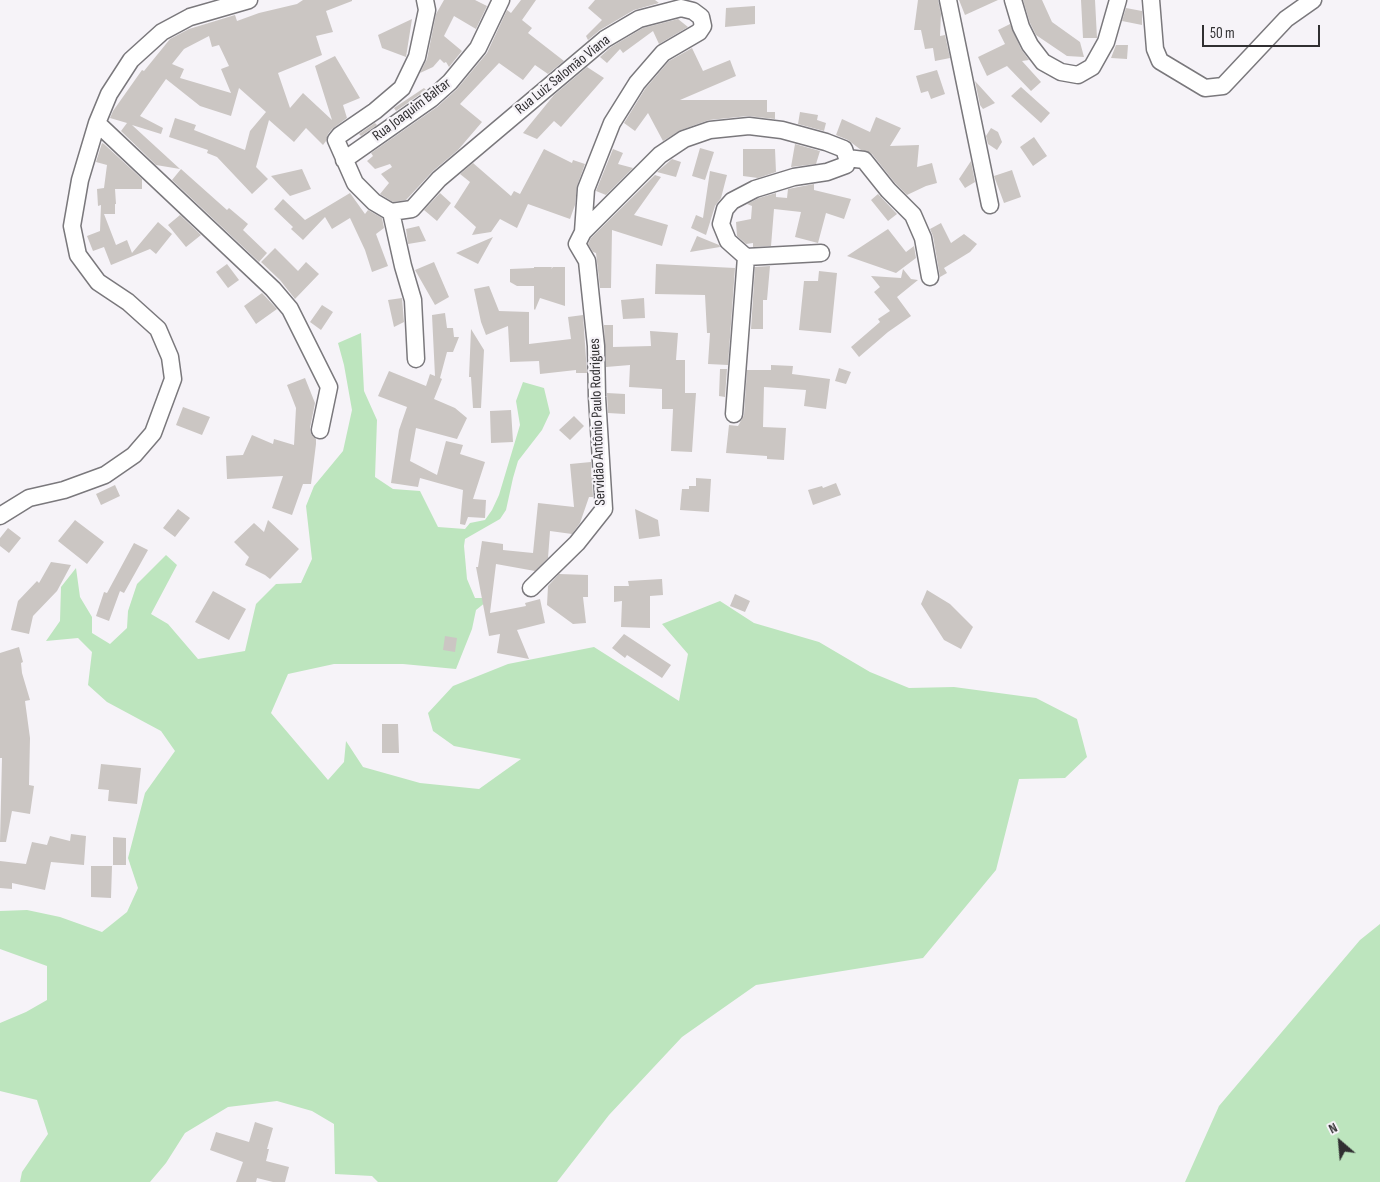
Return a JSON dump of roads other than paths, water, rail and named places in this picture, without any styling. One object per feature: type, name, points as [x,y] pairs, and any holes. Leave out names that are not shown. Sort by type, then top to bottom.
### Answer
[{"type":"street","points":[[0,516],[29,498],[64,490],[105,476],[134,455],[153,433],[173,379],[170,357],[158,329],[128,302],[98,282],[78,255],[72,226],[80,180],[108,94],[131,60],[162,32],[190,18],[249,0]]},
{"type":"street","points":[[416,359],[413,300],[391,212],[374,202],[355,183],[336,140],[340,134],[375,111],[402,88],[417,58],[427,10],[426,0]]},
{"type":"street","name":"Rua Joaquim Baltar","points":[[344,160],[431,98],[450,82],[478,48],[501,0]]},
{"type":"street","points":[[948,0],[990,205]]},
{"type":"street","points":[[1014,0],[1021,27],[1043,62],[1061,72],[1078,75],[1092,67],[1106,42],[1118,0]]},
{"type":"street","points":[[1150,0],[1155,49],[1160,61],[1205,88],[1223,86],[1286,20],[1313,0]]},
{"type":"street","name":"Rua Luiz Salomão Viana","points":[[391,212],[412,209],[440,178],[605,39],[639,19],[681,8],[693,11],[701,17],[703,26],[698,32],[663,52],[638,83],[612,123],[586,189],[583,232]]},
{"type":"street","points":[[97,123],[273,289],[290,309],[329,388],[320,430]]},
{"type":"street","points":[[583,232],[660,155],[684,139],[710,130],[749,126],[782,130],[844,149],[847,158],[846,166],[794,177],[755,189],[732,201],[725,209],[721,224],[728,241],[746,257],[821,252]]},
{"type":"street","points":[[847,158],[864,160],[888,190],[913,215],[923,238],[930,277]]},
{"type":"street","name":"Servidão Antônio Paulo Rodrigues","points":[[531,588],[576,543],[604,510],[596,346],[587,261],[577,244],[583,232]]},
{"type":"street","points":[[734,414],[746,257]]}]
